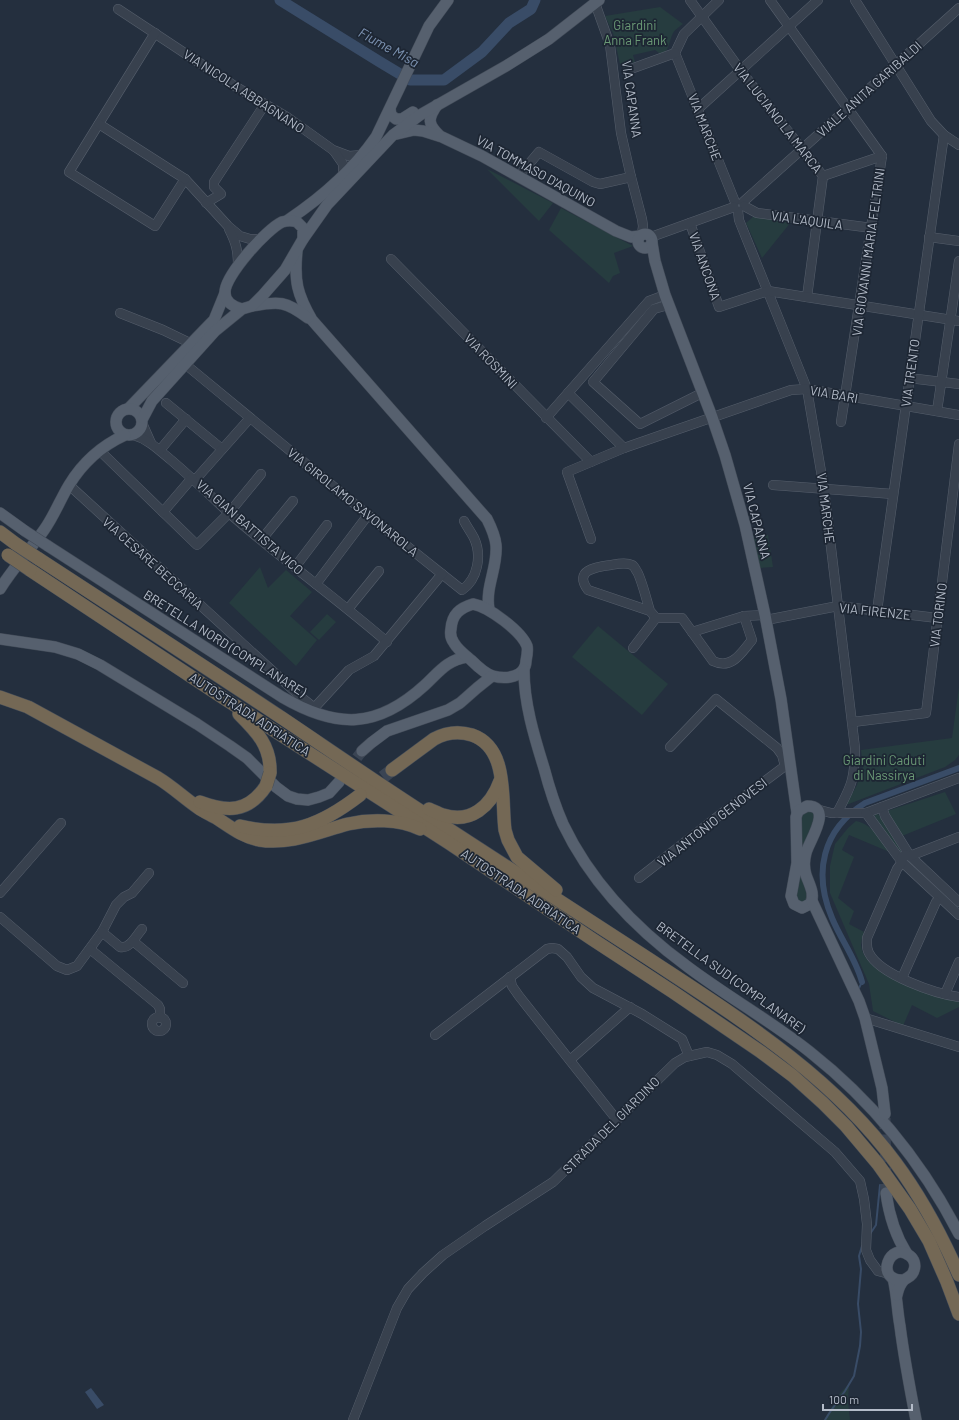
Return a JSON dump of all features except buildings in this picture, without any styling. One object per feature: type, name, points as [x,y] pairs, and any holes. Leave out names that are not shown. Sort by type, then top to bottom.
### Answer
[{"type":"highway","name":"AUTOSTRADA ADRIATICA","points":[[0,532],[387,789],[599,926],[769,1040],[833,1093],[865,1126],[894,1160],[922,1202],[942,1236],[959,1275]]},
{"type":"highway","name":"AUTOSTRADA ADRIATICA","points":[[4,552],[222,697],[449,843],[673,992],[761,1052],[793,1076],[846,1126],[878,1164],[910,1209],[929,1241],[959,1314]]},
{"type":"highway","points":[[0,696],[28,707],[158,778],[200,810],[219,819],[240,826],[259,830],[288,830],[307,826],[336,813],[360,795]]},
{"type":"highway","points":[[182,795],[213,807],[229,809],[249,803],[258,796],[266,786],[270,773],[270,761],[266,747],[258,734],[222,697]]},
{"type":"highway","points":[[392,770],[434,739],[450,733],[458,732],[475,736],[483,740],[494,751],[498,761],[505,830],[508,840],[517,857],[599,926]]},
{"type":"highway","points":[[387,789],[443,815],[454,818],[473,814],[486,806],[501,779]]},
{"type":"highway","points":[[219,819],[244,836],[258,840],[292,840],[348,824],[380,822],[406,824],[449,843]]},
{"type":"main road","points":[[0,589],[3,581],[50,521],[69,485],[82,467],[102,447],[116,425],[117,418],[122,410],[129,408],[214,320],[229,281],[249,251],[279,224],[288,220],[314,202],[362,155],[376,137],[429,26],[448,0]]},
{"type":"main road","points":[[102,447],[139,431],[152,401],[215,331],[263,295],[285,270],[303,239],[327,205],[393,135],[437,104],[506,66],[549,39],[596,1]]},
{"type":"main road","points":[[391,107],[391,115],[396,119],[402,119],[417,110],[459,92]]},
{"type":"main road","name":"VIA TOMMASO D'AQUINO","points":[[437,104],[430,114],[430,122],[433,129],[442,137]]},
{"type":"main road","name":"VIA TOMMASO D'AQUINO","points":[[393,135],[414,130],[423,131],[442,137],[482,156],[616,231],[625,238],[645,240]]},
{"type":"main road","points":[[288,220],[293,220],[301,225],[303,239]]},
{"type":"main road","name":"VIA CAPANNA","points":[[645,240],[655,261],[666,300],[712,417],[740,503],[781,699],[787,764],[797,813],[797,863],[791,899],[796,906],[808,904]]},
{"type":"main road","points":[[297,251],[297,288],[304,306],[312,320],[487,519],[493,530],[496,544],[494,568],[489,588],[489,609]]},
{"type":"main road","points":[[225,294],[227,300],[236,308],[273,302],[286,304],[295,308],[312,320]]},
{"type":"main road","points":[[129,408],[138,411],[143,422]]},
{"type":"main road","points":[[116,425],[121,432],[129,435]]},
{"type":"main road","name":"BRETELLA NORD (COMPLANARE)","points":[[0,513],[25,531],[282,697],[300,708],[321,716],[341,720],[363,720],[383,714],[406,701],[444,667],[453,661],[467,657]]},
{"type":"main road","points":[[473,604],[489,588]]},
{"type":"main road","points":[[473,604],[481,605],[489,609],[522,636],[528,648],[524,670],[516,676],[506,678],[492,676],[467,657],[453,642],[450,633],[451,622],[455,614],[463,607],[473,604]]},
{"type":"main road","points":[[1,639],[55,647],[78,654],[100,665],[197,724],[230,746],[247,758],[276,788],[288,796],[308,800],[319,798],[329,793],[339,782]]},
{"type":"main road","name":"BRETELLA NORD (COMPLANARE)","points":[[444,667],[453,642]]},
{"type":"main road","points":[[477,688],[480,668]]},
{"type":"main road","name":"BRETELLA SUD (COMPLANARE)","points":[[524,670],[525,694],[552,795],[563,824],[579,854],[599,884],[622,911],[648,935],[688,967],[779,1029],[838,1076],[864,1101],[898,1139],[921,1171],[946,1209],[959,1234]]},
{"type":"main road","points":[[362,751],[387,731],[448,710],[460,703],[492,676]]},
{"type":"main road","points":[[506,678],[513,682],[525,694]]},
{"type":"main road","points":[[794,798],[814,811]]},
{"type":"main road","points":[[797,813],[801,808],[814,811]]},
{"type":"main road","points":[[814,811],[804,864],[813,895],[808,904],[818,914],[852,985],[865,1018],[882,1088],[885,1114]]},
{"type":"main road","points":[[886,1193],[888,1206],[897,1237],[907,1254],[913,1260],[915,1268],[911,1276],[904,1280],[896,1280],[891,1276]]},
{"type":"main road","points":[[897,1237],[887,1270],[891,1276],[897,1295],[906,1371],[916,1420]]},
{"type":"main road","points":[[891,1257],[898,1252],[907,1254]]},
{"type":"main road","points":[[897,1295],[904,1280]]},
{"type":"street","name":"VIA LUCIANO LA MARCA","points":[[690,0],[741,71],[823,176],[807,297]]},
{"type":"street","points":[[628,70],[675,52],[684,34],[719,0]]},
{"type":"street","name":"VIA GIOVANNI MARIA FELTRINI","points":[[770,0],[882,156],[842,422]]},
{"type":"street","points":[[698,109],[818,0]]},
{"type":"street","points":[[855,0],[931,121],[944,135],[959,144]]},
{"type":"street","name":"VIA CAPANNA","points":[[596,1],[610,45],[620,125],[642,220],[645,240]]},
{"type":"street","name":"VIALE ANITA GARIBALDI","points":[[645,240],[739,205],[959,8]]},
{"type":"street","name":"VIA NICOLA ABBAGNANO","points":[[118,9],[333,150],[349,156],[362,155]]},
{"type":"street","points":[[155,33],[69,172],[155,226],[185,179]]},
{"type":"street","name":"VIA MARCHE","points":[[675,52],[739,205],[739,220],[807,389],[824,489],[856,748],[854,776],[851,786],[834,813]]},
{"type":"street","points":[[206,203],[221,194],[214,187],[214,182],[265,104]]},
{"type":"street","points":[[99,124],[185,179],[228,226],[240,236],[250,239],[261,239]]},
{"type":"street","name":"VIA TRENTO","points":[[877,611],[944,135]]},
{"type":"street","name":"VIA NICOLA ABBAGNANO","points":[[333,150],[343,164],[343,174]]},
{"type":"street","points":[[523,171],[539,152],[593,182],[600,184],[631,177]]},
{"type":"street","points":[[823,176],[882,156]]},
{"type":"street","name":"VIA L'AQUILA","points":[[739,205],[756,212],[872,228]]},
{"type":"street","name":"VIA ANCONA","points":[[690,223],[719,307],[768,291]]},
{"type":"street","points":[[228,226],[236,243],[238,252],[238,266]]},
{"type":"street","points":[[929,237],[959,241]]},
{"type":"street","name":"VIA ROSMINI","points":[[391,259],[591,462]]},
{"type":"street","points":[[937,411],[941,382],[955,320],[959,261]]},
{"type":"street","points":[[768,291],[955,320]]},
{"type":"street","points":[[546,418],[649,301],[666,300]]},
{"type":"street","points":[[666,300],[654,309],[593,382],[640,424],[702,393]]},
{"type":"street","points":[[120,313],[163,330],[192,344]]},
{"type":"street","name":"VIA GIROLAMO SAVONAROLA","points":[[185,364],[368,515],[462,590],[469,585],[476,573],[478,554],[475,539],[464,521]]},
{"type":"street","points":[[909,378],[959,384]]},
{"type":"street","name":"VIA BARI","points":[[712,417],[791,390],[807,389],[959,415]]},
{"type":"street","points":[[568,393],[624,448]]},
{"type":"street","points":[[166,403],[222,449]]},
{"type":"street","points":[[590,540],[567,472],[624,448],[712,417]]},
{"type":"street","points":[[162,512],[250,418]]},
{"type":"street","points":[[160,450],[186,419]]},
{"type":"street","name":"VIA GIAN BATTISTA VICO","points":[[143,422],[144,430],[152,444]]},
{"type":"street","name":"VIA GIAN BATTISTA VICO","points":[[129,435],[143,438],[160,450],[229,513],[348,609],[386,642]]},
{"type":"street","name":"VIA TORINO","points":[[853,722],[926,713],[959,444]]},
{"type":"street","points":[[102,447],[162,512],[197,545],[229,513],[261,474]]},
{"type":"street","name":"VIA CESARE BECCARIA","points":[[69,485],[312,706],[316,706],[349,670],[374,656],[442,574]]},
{"type":"street","points":[[773,485],[893,494]]},
{"type":"street","points":[[262,539],[293,501]]},
{"type":"street","points":[[316,584],[368,515]]},
{"type":"street","points":[[295,567],[327,525]]},
{"type":"street","points":[[650,611],[588,590],[584,584],[583,578],[587,571],[594,567],[624,564],[632,565],[637,570],[650,611],[656,618],[682,618],[713,661],[719,664],[727,664],[735,660],[752,640],[744,616]]},
{"type":"street","points":[[348,609],[379,571]]},
{"type":"street","name":"VIA FIRENZE","points":[[764,613],[838,606],[938,618]]},
{"type":"street","points":[[692,632],[744,616],[764,613]]},
{"type":"street","points":[[633,648],[656,618]]},
{"type":"street","points":[[670,747],[716,699],[777,748],[787,764]]},
{"type":"street","name":"VIA ANTONIO GENOVESI","points":[[639,878],[787,764]]},
{"type":"street","points":[[814,811],[823,816],[834,813],[866,813],[959,778]]},
{"type":"street","points":[[882,807],[885,816],[910,856],[959,902]]},
{"type":"street","points":[[866,813],[902,862],[959,915]]},
{"type":"street","points":[[0,893],[61,823]]},
{"type":"street","points":[[910,856],[958,838]]},
{"type":"street","points":[[902,862],[907,863],[910,861],[910,856]]},
{"type":"street","points":[[902,862],[897,869],[867,938],[866,945],[868,952],[873,959],[885,969],[902,978],[945,994],[959,997]]},
{"type":"street","points":[[0,917],[57,966],[67,970],[77,966],[102,932],[116,905],[124,897],[132,893],[149,873]]},
{"type":"street","points":[[902,978],[936,902]]},
{"type":"street","points":[[102,932],[122,947],[127,946],[142,929]]},
{"type":"street","points":[[133,940],[183,983]]},
{"type":"street","points":[[435,1036],[546,949],[552,948],[558,949],[567,957],[581,977],[593,988],[630,1007],[682,1039],[689,1056]]},
{"type":"street","points":[[90,949],[158,1005],[160,1009],[160,1018]]},
{"type":"street","points":[[945,994],[959,962]]},
{"type":"street","points":[[510,977],[512,986],[519,996],[617,1120]]},
{"type":"street","points":[[570,1060],[630,1007]]},
{"type":"street","points":[[865,1018],[959,1047]]},
{"type":"street","name":"STRADA DEL GIARDINO","points":[[352,1420],[396,1308],[408,1289],[443,1255],[554,1182],[649,1089],[660,1076],[675,1063],[689,1056],[707,1052],[717,1055],[732,1064],[835,1152],[860,1181],[867,1224],[866,1250],[870,1260],[878,1271],[891,1276]]},
{"type":"street","points":[[870,1260],[876,1263],[891,1257]]},
{"type":"green space","name":"Giardini Anna Frank","points":[[660,7],[683,24],[673,33],[665,53],[662,55],[655,50],[633,55],[635,62],[620,64],[613,33],[605,16]]},
{"type":"green space","points":[[487,169],[553,203],[539,221]]},
{"type":"green space","points":[[561,208],[633,246],[614,253],[620,273],[613,276],[609,283],[549,230]]},
{"type":"green space","points":[[754,216],[791,222],[762,258],[746,223]]},
{"type":"green space","points":[[753,535],[768,535],[773,567],[759,568]]},
{"type":"green space","points":[[260,567],[268,588],[286,570],[312,592],[290,616],[317,640],[296,666],[229,603]]},
{"type":"green space","points":[[327,614],[336,622],[319,640],[310,632]]},
{"type":"green space","points":[[598,626],[668,684],[642,715],[572,657]]},
{"type":"green space","name":"Giardini Caduti di Nassirya","points":[[959,687],[959,755],[955,760],[945,767],[846,805],[857,785],[863,767],[861,750],[952,738]]},
{"type":"green space","points":[[945,792],[956,814],[902,836],[887,811]]},
{"type":"green space","points":[[812,810],[817,818],[807,840],[808,904],[795,902],[800,814]]},
{"type":"green space","points":[[876,813],[879,815],[901,848],[901,852],[897,851],[874,817]]},
{"type":"green space","points":[[856,821],[872,829],[892,853],[849,835],[842,850],[854,857],[838,898],[854,911],[849,924],[864,932],[861,944],[864,955],[873,966],[886,975],[917,990],[959,1001],[959,1007],[937,1018],[912,1005],[903,1026],[873,1011],[869,984],[830,893],[830,866],[835,844]]},
{"type":"green space","points":[[849,1384],[848,1402],[850,1420],[824,1420],[840,1393]]},
{"type":"water","points":[[91,1388],[104,1405],[97,1409],[85,1392]]},
{"type":"waterway","name":"Fiume Misa","points":[[280,0],[410,80],[444,80],[482,52],[509,23],[531,9],[535,0]]},
{"type":"waterway","points":[[862,982],[856,965],[832,918],[826,901],[823,885],[823,869],[825,854],[831,839],[839,826],[850,814],[865,803],[959,768]]},
{"type":"waterway","points":[[859,988],[862,982]]},
{"type":"waterway","points":[[870,1234],[876,1225],[880,1185]]},
{"type":"waterway","points":[[825,1420],[854,1376],[860,1346],[861,1332],[858,1304],[861,1269],[859,1256],[862,1246]]},
{"type":"tunnel","points":[[347,771],[362,751]]},
{"type":"tunnel","points":[[368,789],[392,770]]},
{"type":"tunnel","points":[[885,1118],[886,1193]]}]
